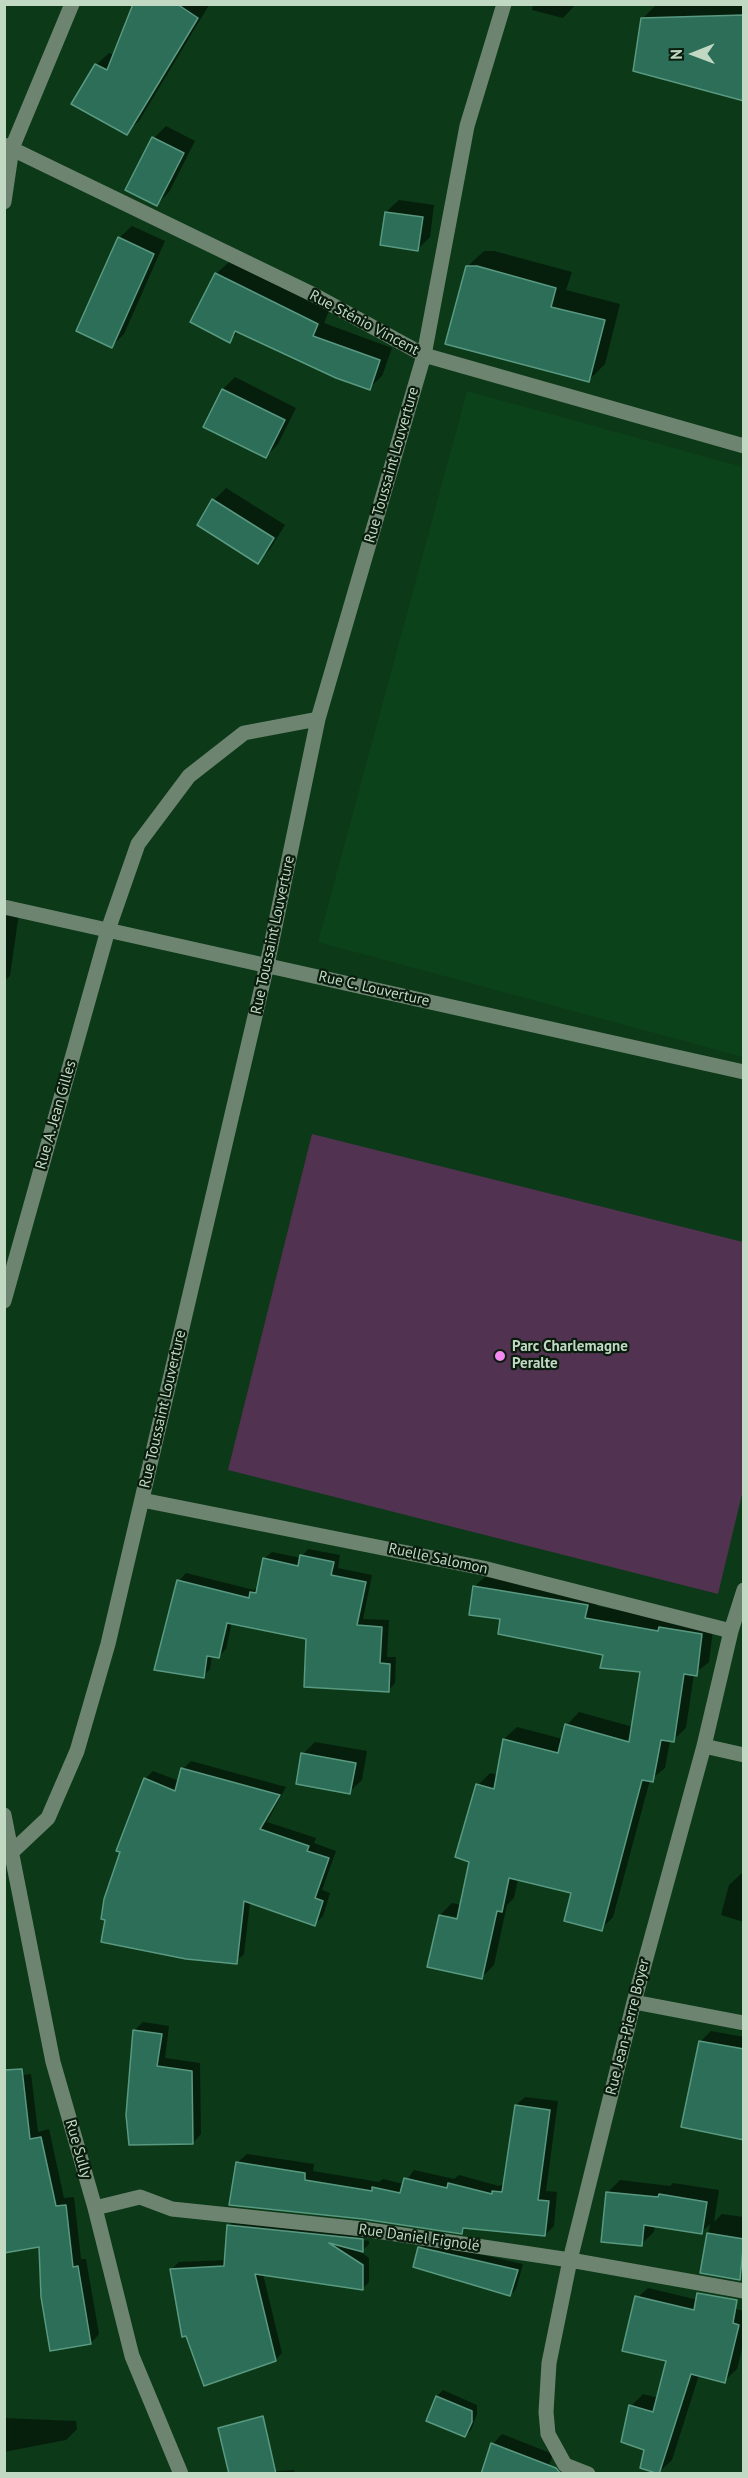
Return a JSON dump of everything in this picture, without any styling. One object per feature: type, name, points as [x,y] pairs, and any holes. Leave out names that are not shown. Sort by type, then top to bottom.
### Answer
[{"type":"street","points":[[4,202],[8,147],[72,4]]},
{"type":"street","name":"Rue Toussaint Louverture","points":[[9,1852],[48,1818],[77,1751],[108,1644],[267,965],[318,719],[424,356],[467,126],[504,4]]},
{"type":"street","name":"Rue Sténio Vincent","points":[[8,147],[314,295],[424,356],[744,446]]},
{"type":"street","name":"Rue A. Jean Gilles","points":[[4,1301],[108,930],[138,844],[189,776],[244,733],[318,719]]},
{"type":"street","name":"Rue C. Louverture","points":[[4,907],[744,1072]]},
{"type":"street","name":"Ruelle Salomon","points":[[142,1500],[483,1568],[731,1631]]},
{"type":"street","name":"Rue Jean-Pierre Boyer","points":[[588,2474],[565,2465],[548,2434],[546,2412],[549,2363],[570,2260],[634,2002],[704,1746],[731,1631],[744,1590]]},
{"type":"street","points":[[704,1746],[744,1755]]},
{"type":"street","name":"Rue Sully","points":[[4,1815],[9,1852],[53,2062],[95,2208],[132,2356],[181,2474]]},
{"type":"street","points":[[634,2002],[744,2023]]},
{"type":"street","name":"Rue Daniel Fignolé","points":[[95,2208],[141,2197],[172,2209],[363,2229],[570,2260],[744,2291]]},
{"type":"shaded area","points":[[467,391],[743,467],[743,1057],[318,942]]},
{"type":"shaded area","name":"Parc Charlemagne Peralte","points":[[312,1134],[743,1242],[743,1490],[718,1594],[228,1470]]},
{"type":"building","points":[[133,4],[177,4],[198,18],[127,135],[71,104],[95,64],[107,70]]},
{"type":"building","points":[[744,15],[744,101],[633,71],[641,18]]},
{"type":"building","points":[[152,137],[184,153],[157,206],[125,190]]},
{"type":"building","points":[[385,212],[423,217],[418,251],[380,245]]},
{"type":"building","points":[[118,237],[154,254],[112,348],[76,331]]},
{"type":"building","points":[[466,266],[477,266],[556,288],[551,307],[605,320],[589,382],[445,344]]},
{"type":"building","points":[[215,273],[318,324],[313,336],[380,360],[370,390],[336,378],[235,331],[230,343],[190,322]]},
{"type":"building","points":[[222,389],[285,420],[266,458],[203,427]]},
{"type":"building","points":[[212,499],[274,538],[258,564],[197,525]]},
{"type":"building","points":[[300,1555],[334,1562],[331,1575],[366,1582],[357,1625],[382,1627],[380,1663],[390,1664],[389,1692],[304,1687],[306,1639],[227,1623],[219,1658],[207,1656],[204,1678],[154,1670],[177,1580],[249,1598],[250,1592],[256,1593],[263,1558],[298,1566]]},
{"type":"building","points":[[473,1586],[588,1605],[585,1618],[658,1631],[659,1627],[702,1634],[697,1676],[684,1674],[674,1742],[661,1740],[653,1782],[642,1780],[602,1931],[564,1921],[571,1893],[509,1878],[502,1912],[497,1911],[482,1979],[427,1967],[439,1915],[457,1919],[469,1862],[455,1857],[476,1784],[494,1789],[503,1739],[558,1753],[565,1724],[629,1742],[640,1672],[600,1668],[603,1655],[498,1634],[500,1619],[469,1615]]},
{"type":"building","points":[[301,1753],[356,1763],[350,1794],[296,1784]]},
{"type":"building","points":[[181,1768],[280,1795],[260,1829],[309,1846],[307,1851],[329,1858],[315,1898],[323,1901],[315,1926],[244,1901],[237,1964],[186,1959],[101,1942],[105,1920],[101,1919],[104,1899],[120,1852],[116,1851],[144,1778],[175,1791]]},
{"type":"building","points":[[133,2030],[162,2034],[157,2066],[192,2071],[193,2144],[129,2145],[126,2115]]},
{"type":"building","points":[[699,2041],[744,2049],[744,2140],[681,2127]]},
{"type":"building","points":[[22,2069],[30,2139],[41,2137],[56,2206],[66,2205],[73,2267],[78,2266],[91,2344],[50,2351],[41,2297],[39,2247],[4,2253],[4,2070]]},
{"type":"building","points":[[515,2105],[550,2110],[538,2200],[549,2201],[545,2236],[463,2228],[462,2234],[363,2219],[229,2205],[236,2162],[305,2173],[305,2180],[372,2191],[372,2187],[400,2193],[404,2178],[447,2188],[448,2183],[492,2194],[492,2191],[502,2192]]},
{"type":"building","points":[[606,2192],[658,2197],[659,2194],[707,2202],[702,2234],[644,2225],[642,2246],[601,2242]]},
{"type":"building","points":[[227,2225],[363,2239],[363,2252],[329,2243],[363,2265],[363,2290],[255,2274],[276,2361],[204,2386],[186,2336],[182,2337],[170,2269],[224,2266]]},
{"type":"building","points":[[707,2233],[744,2239],[740,2280],[700,2273]]},
{"type":"building","points":[[418,2247],[518,2270],[510,2296],[413,2267]]},
{"type":"building","points":[[697,2293],[737,2300],[733,2323],[739,2325],[725,2383],[691,2374],[659,2474],[640,2468],[644,2450],[621,2442],[629,2405],[653,2412],[666,2361],[622,2351],[635,2296],[694,2310]]},
{"type":"building","points":[[436,2396],[472,2411],[472,2422],[465,2437],[426,2421]]},
{"type":"building","points":[[263,2416],[276,2474],[229,2474],[218,2428]]},
{"type":"building","points":[[491,2443],[556,2468],[561,2474],[481,2474]]},
{"type":"place","name":"Parc Charlemagne Peralte","points":[[500,1356]]}]
